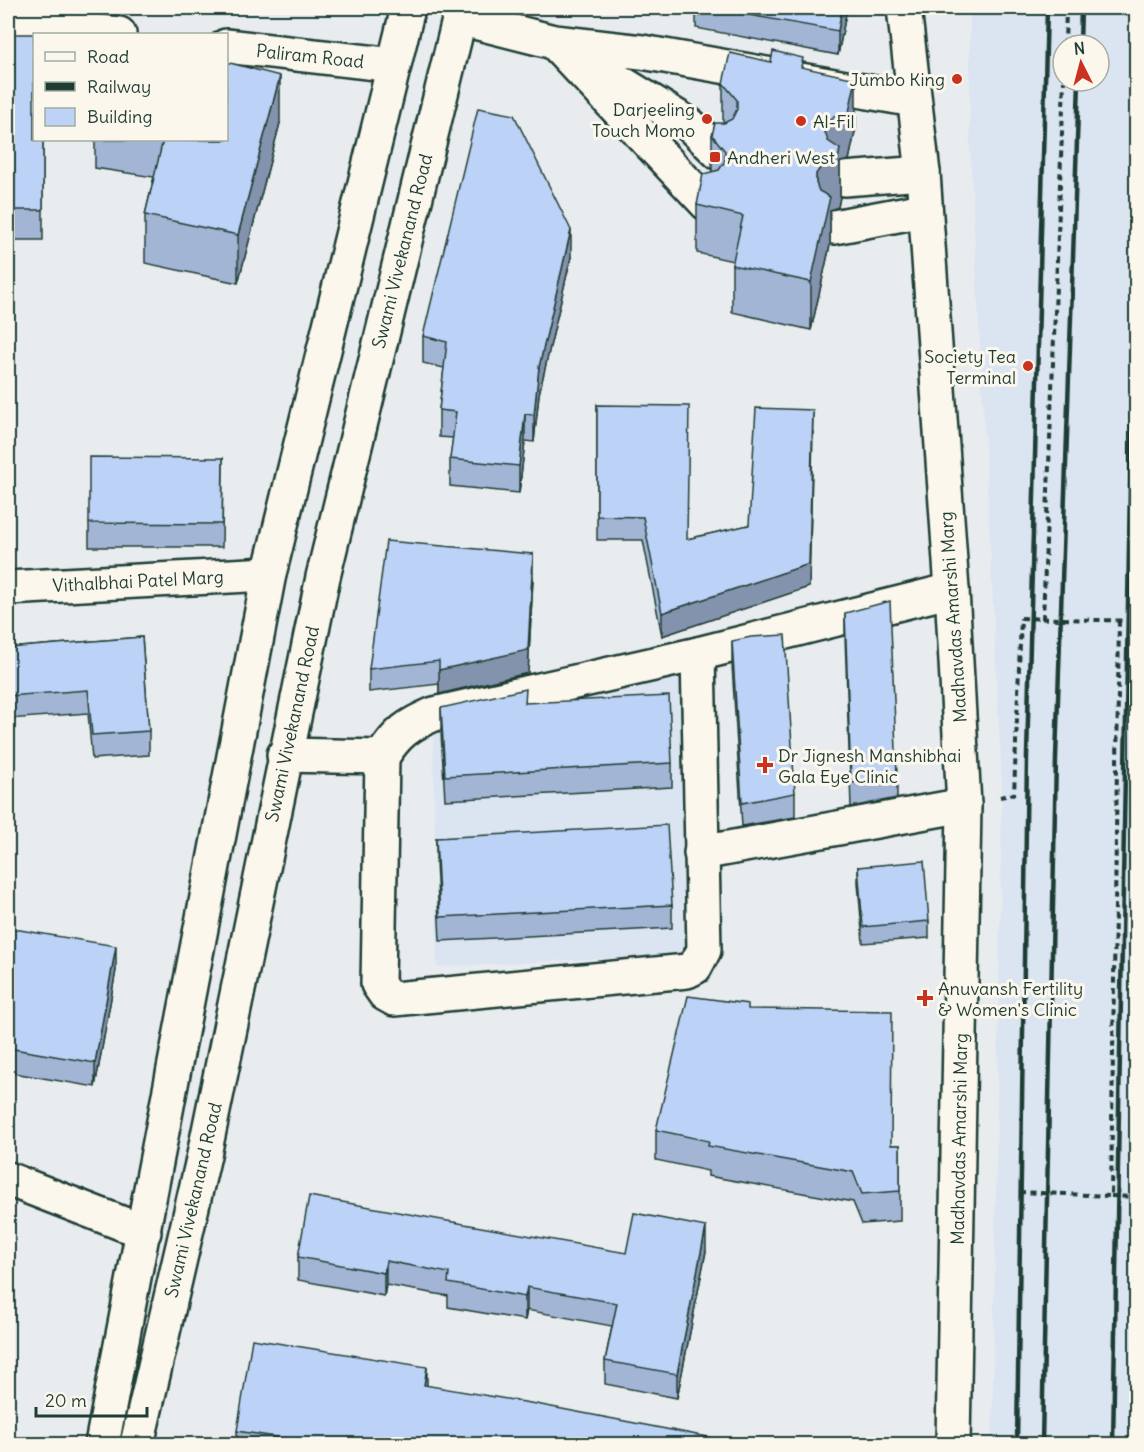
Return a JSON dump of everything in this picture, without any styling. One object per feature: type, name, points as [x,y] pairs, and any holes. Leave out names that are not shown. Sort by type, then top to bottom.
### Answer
[{"type":"street","points":[[102,1444],[269,574],[408,8]]},
{"type":"street","name":"Madhavdas Amarshi Marg","points":[[904,8],[923,173],[952,590],[964,805],[952,1444]]},
{"type":"street","points":[[461,13],[554,42],[642,52],[914,100]]},
{"type":"street","name":"Swami Vivekanand Road","points":[[136,1444],[204,1155],[284,755],[323,577],[461,13]]},
{"type":"street","points":[[8,22],[110,33]]},
{"type":"street","points":[[554,42],[690,125],[718,153]]},
{"type":"street","points":[[554,42],[707,204]]},
{"type":"street","name":"Paliram Road","points":[[228,46],[394,65]]},
{"type":"street","points":[[844,178],[923,173]]},
{"type":"street","points":[[834,227],[924,210]]},
{"type":"street","name":"Vithalbhai Patel Marg","points":[[8,588],[269,574]]},
{"type":"street","points":[[698,654],[704,950],[695,967],[687,971],[394,999],[385,994],[378,984],[382,757],[395,736],[415,722],[434,714],[698,654],[952,590]]},
{"type":"street","points":[[284,755],[382,757]]},
{"type":"street","points":[[701,853],[964,805]]},
{"type":"street","points":[[8,1179],[144,1232]]},
{"type":"path","points":[[1065,33],[1066,8]]},
{"type":"path","points":[[1043,618],[1064,93]]},
{"type":"path","points":[[1014,794],[1021,618],[1137,621]]},
{"type":"path","points":[[1111,1196],[1119,621]]},
{"type":"path","points":[[1018,1192],[1137,1197]]},
{"type":"shaded area","points":[[970,8],[1136,8],[1136,1444],[992,1444],[1002,786],[970,145]]},
{"type":"shaded area","points":[[682,674],[691,954],[437,967],[433,726]]},
{"type":"building","points":[[711,8],[842,8],[838,31]]},
{"type":"building","points":[[8,34],[33,34],[33,141],[43,141],[43,210],[8,210]]},
{"type":"building","points":[[773,51],[803,58],[801,67],[856,79],[849,112],[834,116],[827,124],[825,132],[828,141],[840,149],[838,159],[822,165],[816,174],[819,191],[830,197],[811,282],[732,265],[743,216],[697,205],[703,174],[719,170],[725,161],[725,151],[712,135],[715,123],[724,123],[732,119],[737,109],[737,100],[723,83],[730,53],[771,62]]},
{"type":"building","points":[[228,63],[280,76],[238,235],[145,215],[163,141],[228,141]]},
{"type":"building","points":[[478,108],[514,115],[571,230],[539,367],[534,415],[525,414],[519,466],[450,459],[456,412],[439,410],[447,342],[423,336]]},
{"type":"building","points":[[597,405],[689,406],[687,539],[749,525],[756,408],[813,410],[809,564],[662,613],[643,517],[597,516]]},
{"type":"building","points":[[89,457],[223,458],[222,524],[89,523]]},
{"type":"building","points":[[386,541],[533,554],[528,650],[439,670],[439,661],[369,669]]},
{"type":"building","points":[[890,601],[897,775],[851,783],[845,613]]},
{"type":"building","name":"Dr Jignesh Manshibhai Gala Eye Clinic","points":[[785,635],[795,793],[742,803],[732,641],[751,637]]},
{"type":"building","points":[[142,637],[149,731],[92,735],[88,690],[8,696],[8,648]]},
{"type":"building","points":[[526,689],[525,703],[669,696],[672,763],[445,776],[441,708]]},
{"type":"building","points":[[667,825],[672,905],[440,917],[436,838]]},
{"type":"building","points":[[924,861],[929,921],[863,927],[858,867]]},
{"type":"building","points":[[8,928],[116,946],[95,1063],[8,1048]]},
{"type":"building","points":[[688,996],[748,1004],[748,1009],[892,1011],[891,1145],[900,1145],[900,1191],[862,1194],[853,1172],[708,1146],[709,1141],[656,1130]]},
{"type":"building","points":[[309,1196],[626,1253],[634,1213],[706,1227],[677,1374],[605,1361],[617,1303],[527,1287],[525,1297],[448,1283],[449,1273],[386,1261],[384,1273],[298,1257]]},
{"type":"building","points":[[252,1339],[427,1367],[424,1385],[744,1444],[321,1444],[237,1431]]},
{"type":"railway","points":[[1017,1444],[1027,756],[1047,8]]},
{"type":"railway","points":[[1080,33],[1081,8]]},
{"type":"railway","points":[[1042,1444],[1056,758],[1079,93]]},
{"type":"railway","points":[[1113,1444],[1136,156]]},
{"type":"place","name":"Jumbo King","points":[[957,79]]},
{"type":"place","name":"Darjeeling Touch Momo","points":[[707,119]]},
{"type":"place","name":"Al-Fil","points":[[801,121]]},
{"type":"place","name":"Andheri West","points":[[715,157]]},
{"type":"place","name":"Society Tea Terminal","points":[[1028,366]]},
{"type":"place","name":"Dr Jignesh Manshibhai Gala Eye Clinic","points":[[765,765]]},
{"type":"place","name":"Anuvansh Fertility & Women's Clinic","points":[[925,998]]}]
